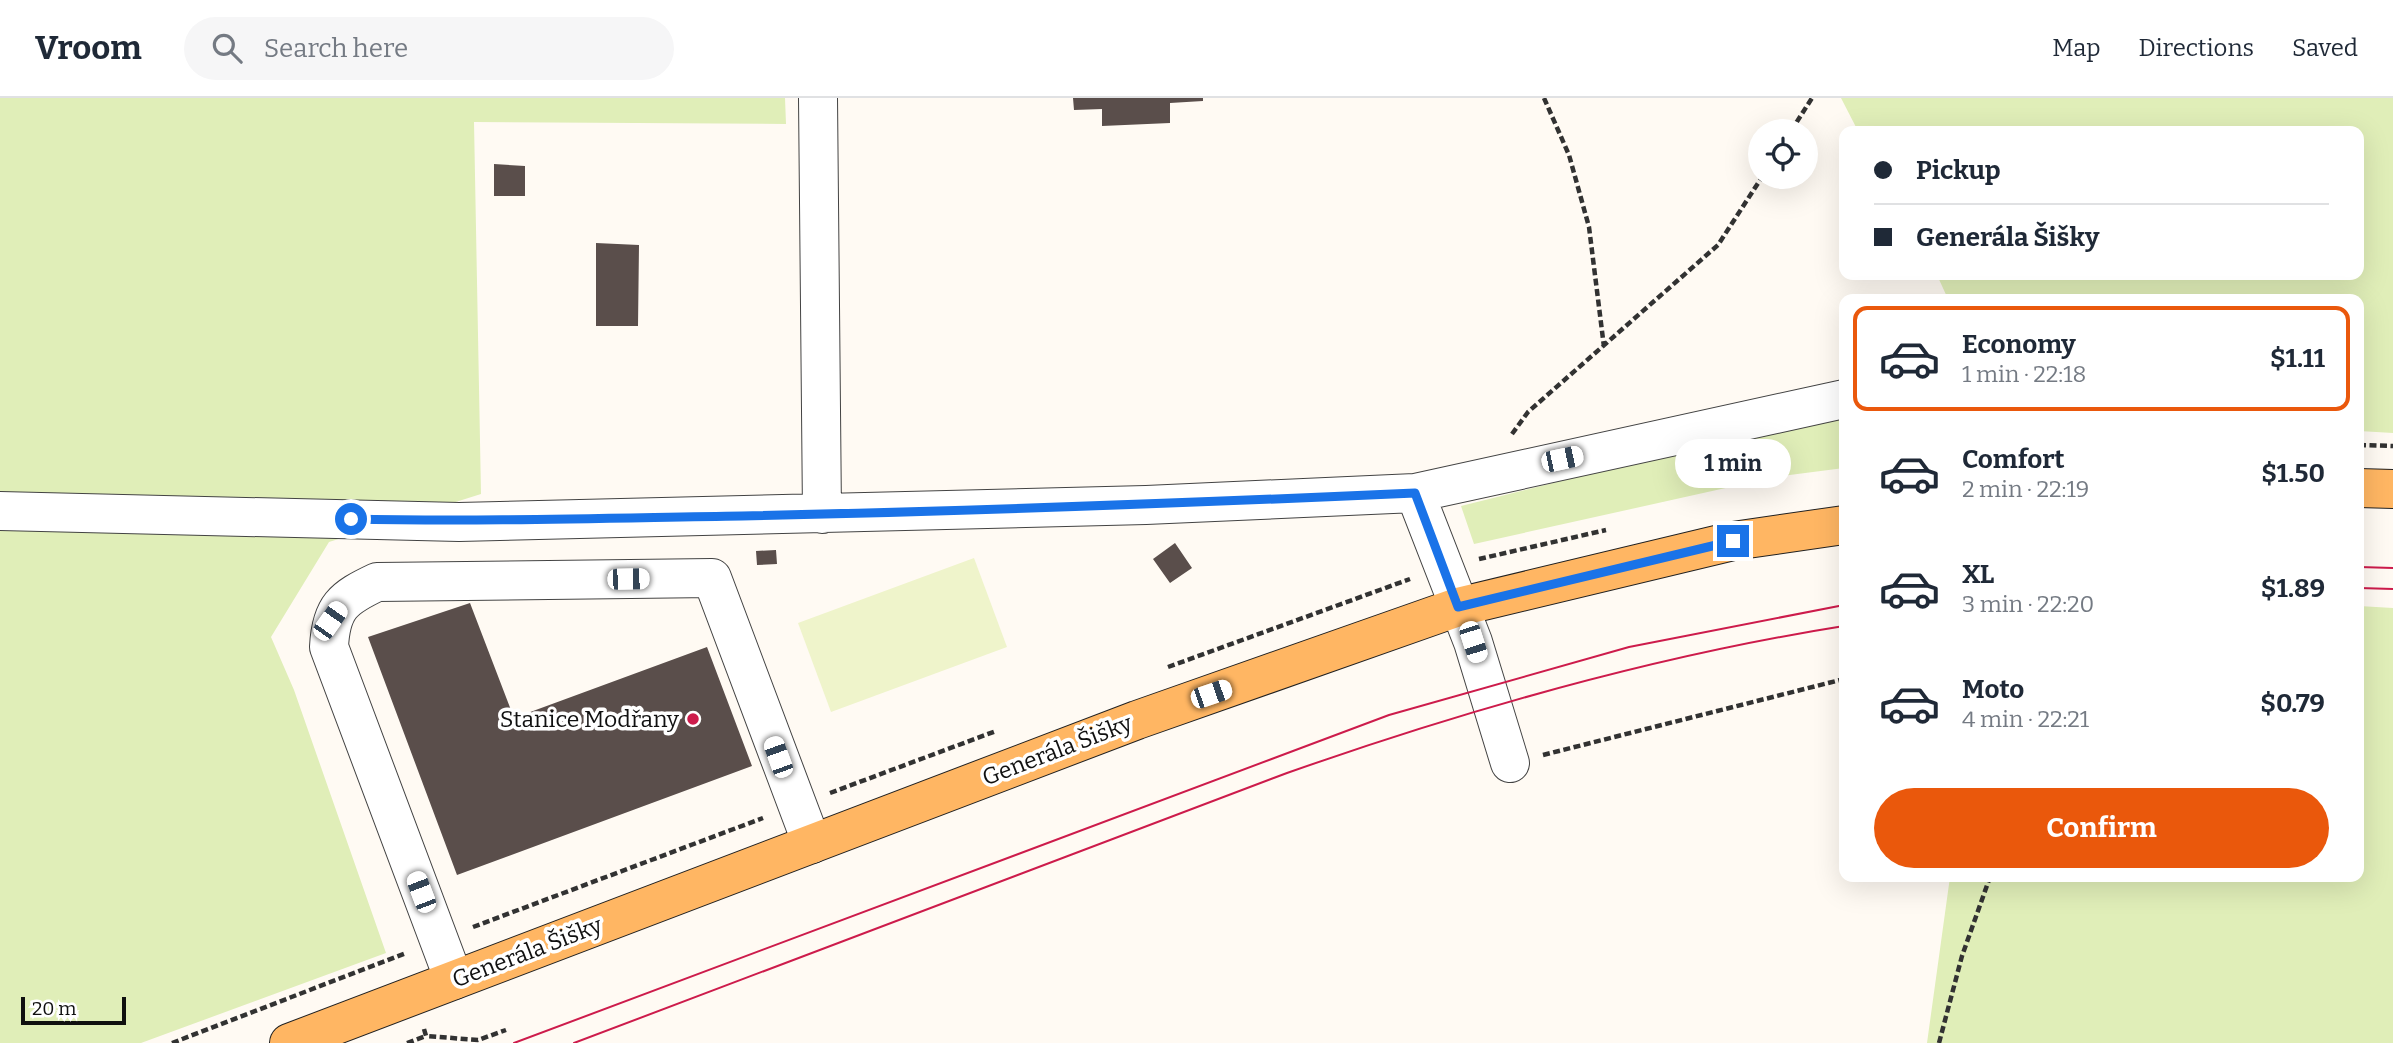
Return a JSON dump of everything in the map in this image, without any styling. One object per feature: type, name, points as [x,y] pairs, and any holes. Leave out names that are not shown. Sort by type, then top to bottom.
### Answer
[{"type":"main road","points":[[2364,488],[2393,489]]},
{"type":"main road","name":"Generála Šišky","points":[[293,1042],[1136,720],[1458,607],[1733,541],[1839,526]]},
{"type":"lane","points":[[818,98],[822,514]]},
{"type":"lane","points":[[0,511],[459,522],[1146,505],[1415,493],[1839,400]]},
{"type":"lane","points":[[1415,493],[1473,642],[1510,763]]},
{"type":"lane","points":[[454,980],[329,647],[330,621],[348,595],[377,582],[712,578],[813,844]]},
{"type":"path","points":[[1544,98],[1569,155],[1589,227],[1604,348]]},
{"type":"path","points":[[1799,119],[1812,98]]},
{"type":"path","points":[[1481,477],[1528,412],[1604,348],[1718,245],[1754,189]]},
{"type":"path","points":[[2364,444],[2393,446]]},
{"type":"path","points":[[1510,763],[1839,680]]},
{"type":"path","points":[[1939,1043],[1962,956],[1988,882]]},
{"type":"path","points":[[407,1043],[426,1036]]},
{"type":"green space","points":[[0,98],[785,98],[786,124],[474,122],[481,494],[329,542],[271,637],[294,690],[386,953],[141,1043],[0,1043]]},
{"type":"green space","points":[[1841,98],[2393,98],[2393,433],[2364,431],[2364,294],[1946,294],[1939,280],[2364,280],[2364,126],[1855,126]]},
{"type":"green space","points":[[1839,414],[1839,469],[1775,477],[1474,544],[1461,506],[1816,417]]},
{"type":"green space","points":[[974,558],[1007,647],[831,712],[798,623]]},
{"type":"green space","points":[[2364,606],[2393,608],[2393,1043],[1927,1043],[1949,882],[2364,882]]},
{"type":"building","points":[[1073,98],[1203,98],[1203,101],[1170,103],[1170,123],[1102,126],[1102,109],[1074,110]]},
{"type":"building","points":[[494,164],[525,166],[525,196],[494,196]]},
{"type":"building","points":[[596,243],[639,245],[638,326],[596,326]]},
{"type":"building","points":[[1175,543],[1192,568],[1170,583],[1153,559]]},
{"type":"building","points":[[776,550],[777,564],[757,565],[756,551]]},
{"type":"building","points":[[470,603],[514,718],[707,647],[752,766],[457,875],[368,637]]},
{"type":"tram line","points":[[2364,567],[2393,568]]},
{"type":"tram line","points":[[2364,588],[2393,589]]},
{"type":"tram line","points":[[514,1043],[1389,715],[1629,647],[1839,606]]},
{"type":"tram line","points":[[574,1043],[1287,773],[1424,727],[1632,669],[1773,638],[1839,627]]},
{"type":"place","name":"Stanice Modřany","points":[[693,719]]},
{"type":"route","points":[[351,519],[459,522],[794,515],[1146,505],[1415,493],[1458,607],[1733,541]]}]
